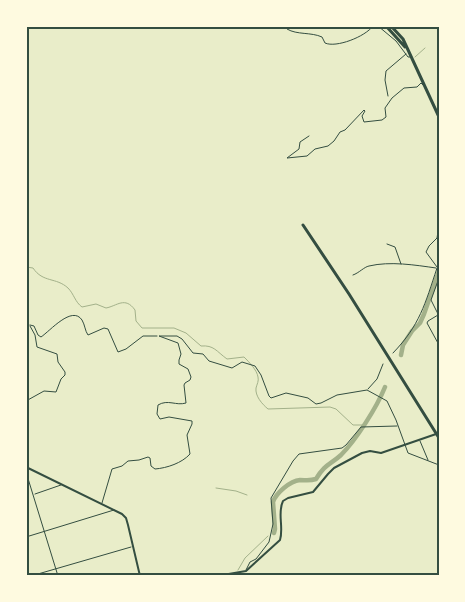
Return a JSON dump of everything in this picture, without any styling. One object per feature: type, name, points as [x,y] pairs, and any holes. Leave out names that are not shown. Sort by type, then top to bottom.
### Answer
[{"type":"highway","points":[[386,26],[411,57],[439,117]]},
{"type":"highway","points":[[391,26],[403,40],[407,52]]},
{"type":"highway","points":[[304,226],[439,438]]},
{"type":"street","points":[[286,26],[286,29],[292,32],[317,34],[322,37],[325,43],[330,45],[342,44],[366,33],[373,26]]},
{"type":"street","points":[[378,26],[407,52],[386,71],[385,80],[388,96]]},
{"type":"street","points":[[309,136],[300,142],[299,149],[287,158],[303,157],[315,150],[328,146],[364,110],[362,116],[364,122],[382,120],[386,117],[386,105],[400,91],[404,88],[417,87],[421,83],[425,86]]},
{"type":"street","points":[[438,268],[426,252],[437,238],[439,226]]},
{"type":"street","points":[[388,244],[394,246],[401,265]]},
{"type":"street","points":[[353,275],[360,273],[367,266],[384,264],[438,268]]},
{"type":"street","points":[[393,353],[399,348],[418,322],[438,268]]},
{"type":"street","points":[[439,278],[431,300],[439,315],[427,323],[439,345]]},
{"type":"street","points":[[30,325],[34,326],[41,337],[69,315],[76,316],[82,321],[88,335],[104,328],[108,329],[118,352],[126,349],[143,336],[177,336],[182,339],[193,353],[203,354],[209,361],[228,368],[235,367],[242,362],[253,365],[261,375],[264,387],[271,398],[286,393],[308,398],[316,404],[337,396],[367,390],[377,379],[383,364]]},
{"type":"street","points":[[26,327],[30,325]]},
{"type":"street","points":[[26,400],[44,391],[56,392],[61,379],[65,375],[58,362],[57,354],[37,347],[35,335],[30,325]]},
{"type":"street","points":[[101,503],[112,468],[122,466],[128,461],[148,457],[150,458],[151,466],[155,469],[165,468],[186,458],[190,454],[187,435],[192,421],[169,417],[160,419],[157,414],[160,403],[169,401],[186,403],[184,385],[191,377],[188,369],[179,364],[182,354],[178,343],[159,336]]},
{"type":"street","points":[[367,390],[387,401],[396,420],[406,450],[411,455],[439,465]]},
{"type":"street","points":[[246,571],[250,562],[256,560],[270,542],[272,498],[299,454],[342,448],[362,428],[368,426],[397,426]]},
{"type":"street","points":[[217,576],[246,571],[280,540],[282,533],[280,511],[283,501],[313,492],[334,468],[362,453],[370,451],[381,453],[439,433]]},
{"type":"street","points":[[420,440],[428,461]]},
{"type":"street","points":[[26,467],[114,509],[126,518],[140,575],[136,576]]},
{"type":"street","points":[[26,472],[58,576]]},
{"type":"street","points":[[34,494],[62,484]]},
{"type":"street","points":[[26,537],[114,509]]},
{"type":"street","points":[[31,576],[132,546]]},
{"type":"waterway","points":[[415,57],[425,48]]},
{"type":"waterway","points":[[26,267],[33,268],[41,276],[59,282],[68,288],[82,307],[96,304],[106,308],[121,303],[128,304],[135,310],[136,321],[142,328],[174,328],[186,333],[201,346],[209,346],[215,349],[227,359],[244,357],[256,372],[258,378],[257,394],[261,402],[268,409],[330,407],[336,409],[353,425],[363,425]]},
{"type":"waterway","points":[[401,355],[403,345],[420,323],[439,271]]},
{"type":"waterway","points":[[274,533],[273,502],[277,495],[288,485],[296,481],[316,479],[325,467],[341,455],[366,423],[385,387]]},
{"type":"waterway","points":[[216,488],[247,495]]},
{"type":"waterway","points":[[238,570],[245,558],[268,536]]}]
